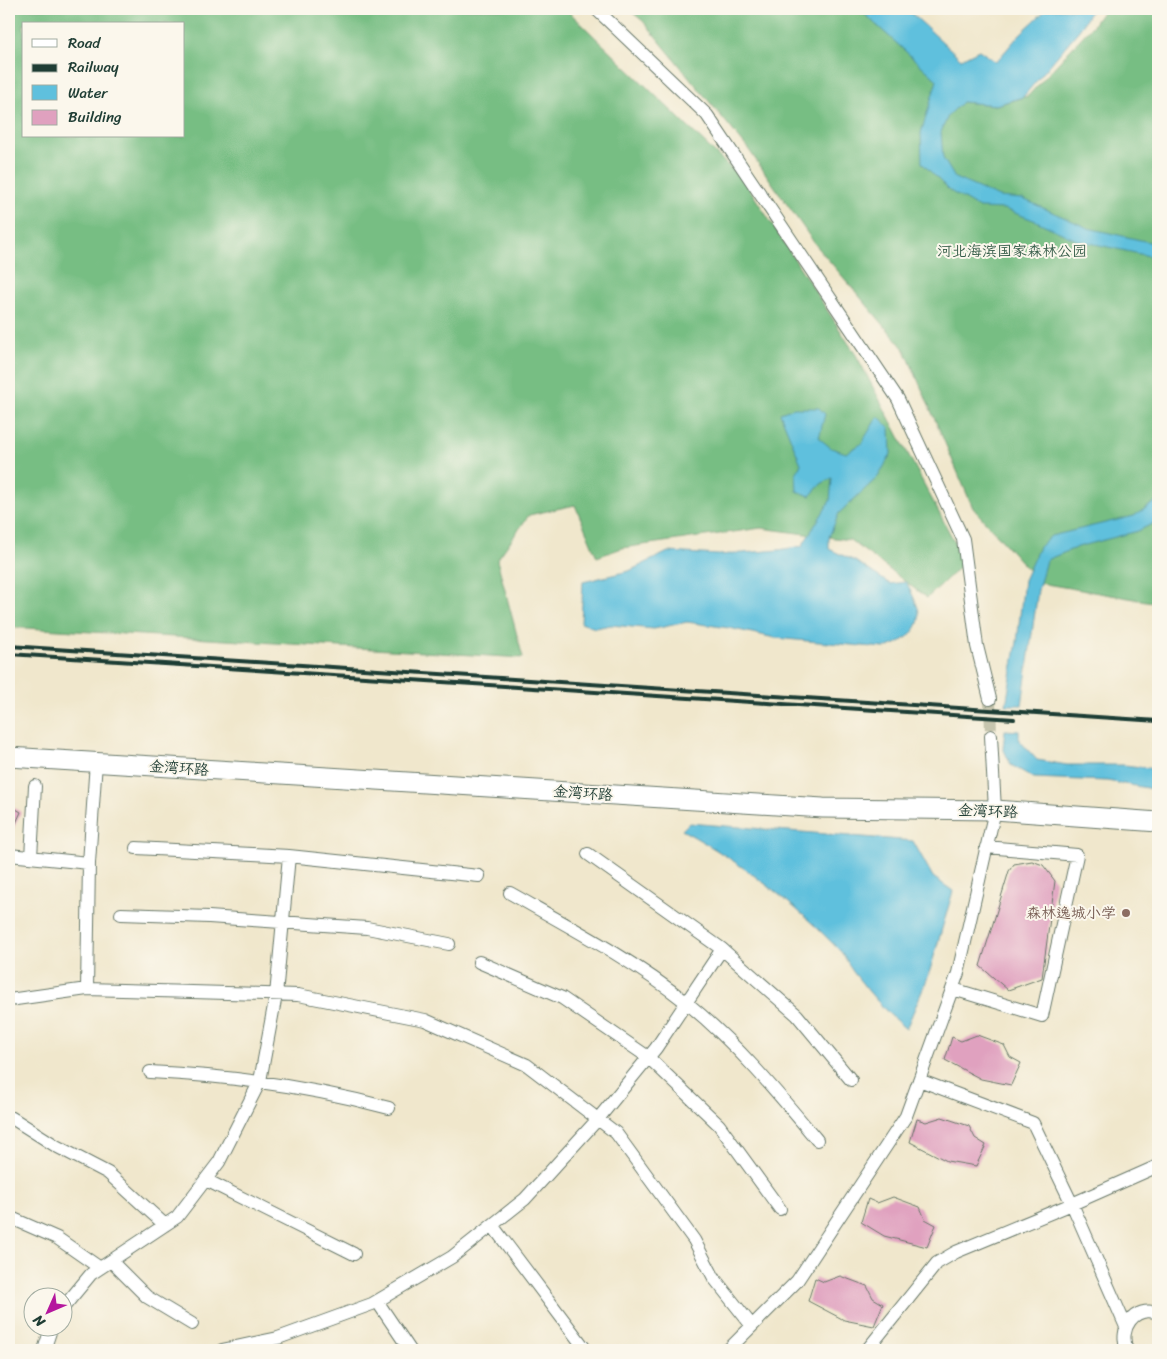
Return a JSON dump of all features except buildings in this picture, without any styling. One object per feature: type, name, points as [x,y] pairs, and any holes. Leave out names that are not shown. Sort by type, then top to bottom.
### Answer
[{"type":"main road","name":"金湾环路","points":[[9,757],[823,808],[995,810],[1158,822]]},
{"type":"street","points":[[596,9],[707,115],[898,399],[963,539],[977,646],[990,699]]},
{"type":"street","points":[[728,1350],[797,1280],[906,1116],[958,973],[995,810],[991,736]]},
{"type":"street","points":[[87,989],[89,863],[96,762]]},
{"type":"street","points":[[30,857],[35,786]]},
{"type":"street","points":[[136,848],[289,856],[479,876]]},
{"type":"street","points":[[953,989],[1042,1016],[1077,855],[986,848]]},
{"type":"street","points":[[588,854],[722,949],[797,1015],[851,1080]]},
{"type":"street","points":[[9,856],[89,863]]},
{"type":"street","points":[[72,1297],[92,1274],[177,1217],[219,1162],[260,1081],[276,995],[289,856]]},
{"type":"street","points":[[510,893],[598,942],[686,1003],[758,1068],[817,1140]]},
{"type":"street","points":[[120,914],[283,921],[367,928],[449,944]]},
{"type":"street","points":[[222,1350],[239,1348],[278,1338],[377,1301],[452,1257],[492,1226],[525,1199],[598,1119],[648,1057],[722,949]]},
{"type":"street","points":[[479,962],[562,998],[648,1057],[719,1125],[780,1209]]},
{"type":"street","points":[[9,1000],[87,989],[298,995],[425,1020],[528,1065],[616,1133],[694,1240],[714,1278],[752,1326]]},
{"type":"street","points":[[150,1072],[208,1075],[260,1081],[334,1093],[389,1108]]},
{"type":"street","points":[[919,1080],[1032,1123],[1072,1204],[1126,1327]]},
{"type":"street","points":[[12,1118],[56,1146],[108,1173],[165,1225]]},
{"type":"street","points":[[867,1350],[937,1263],[956,1252],[1158,1166]]},
{"type":"street","points":[[206,1180],[354,1254]]},
{"type":"street","points":[[9,1217],[57,1238],[105,1265],[147,1297],[192,1324]]},
{"type":"street","points":[[492,1226],[586,1350]]},
{"type":"street","points":[[377,1301],[410,1350]]},
{"type":"street","points":[[1127,1350],[1124,1335],[1126,1327],[1138,1314],[1146,1312],[1158,1313]]},
{"type":"street","points":[[44,1350],[49,1336]]},
{"type":"green space","points":[[9,9],[566,9],[745,182],[856,355],[965,562],[927,598],[850,540],[761,528],[622,548],[597,557],[575,505],[529,515],[497,560],[523,658],[9,627]]},
{"type":"green space","name":"河北海滨国家森林公园","points":[[628,9],[859,9],[962,102],[996,105],[1028,96],[1093,25],[1104,9],[1158,9],[1158,603],[1040,583],[973,508],[905,350],[815,244],[749,150],[643,21]]},
{"type":"water","points":[[859,9],[907,9],[961,59],[979,50],[996,62],[1020,34],[1047,9],[1092,9],[1080,29],[1023,97],[996,105],[962,102],[948,116],[941,132],[943,158],[955,178],[999,197],[1023,199],[1088,228],[1158,244],[1158,258],[1076,240],[1036,221],[1004,209],[979,208],[950,191],[922,163],[921,133],[937,80]]},
{"type":"water","points":[[794,408],[819,408],[825,414],[819,438],[831,448],[846,453],[861,444],[878,416],[890,428],[891,454],[878,477],[839,513],[829,537],[829,549],[855,561],[890,584],[906,582],[917,605],[919,616],[918,623],[910,635],[884,648],[775,638],[729,628],[687,622],[654,629],[611,625],[595,628],[581,623],[583,582],[629,571],[668,552],[719,555],[802,546],[830,501],[832,478],[821,484],[810,496],[797,491],[796,474],[801,464],[780,413]]},
{"type":"water","points":[[1158,500],[1158,521],[1138,531],[1078,547],[1046,560],[1038,590],[1022,705],[1006,705],[1017,642],[1024,580],[1039,547],[1051,536],[1134,516]]},
{"type":"water","points":[[1005,730],[1019,731],[1019,740],[1037,760],[1067,765],[1124,765],[1158,769],[1158,790],[1107,781],[1034,778],[1011,765],[1003,748]]},
{"type":"water","points":[[689,823],[913,841],[933,877],[953,891],[928,977],[906,1029],[872,995],[852,971],[842,953],[824,935],[767,885],[704,842],[682,830]]},
{"type":"tunnel","points":[[990,699],[991,736]]},
{"type":"railway","points":[[9,646],[1158,721]]},
{"type":"railway","points":[[9,654],[1014,719]]},
{"type":"place","name":"森林逸城小学","points":[[1126,913]]}]
